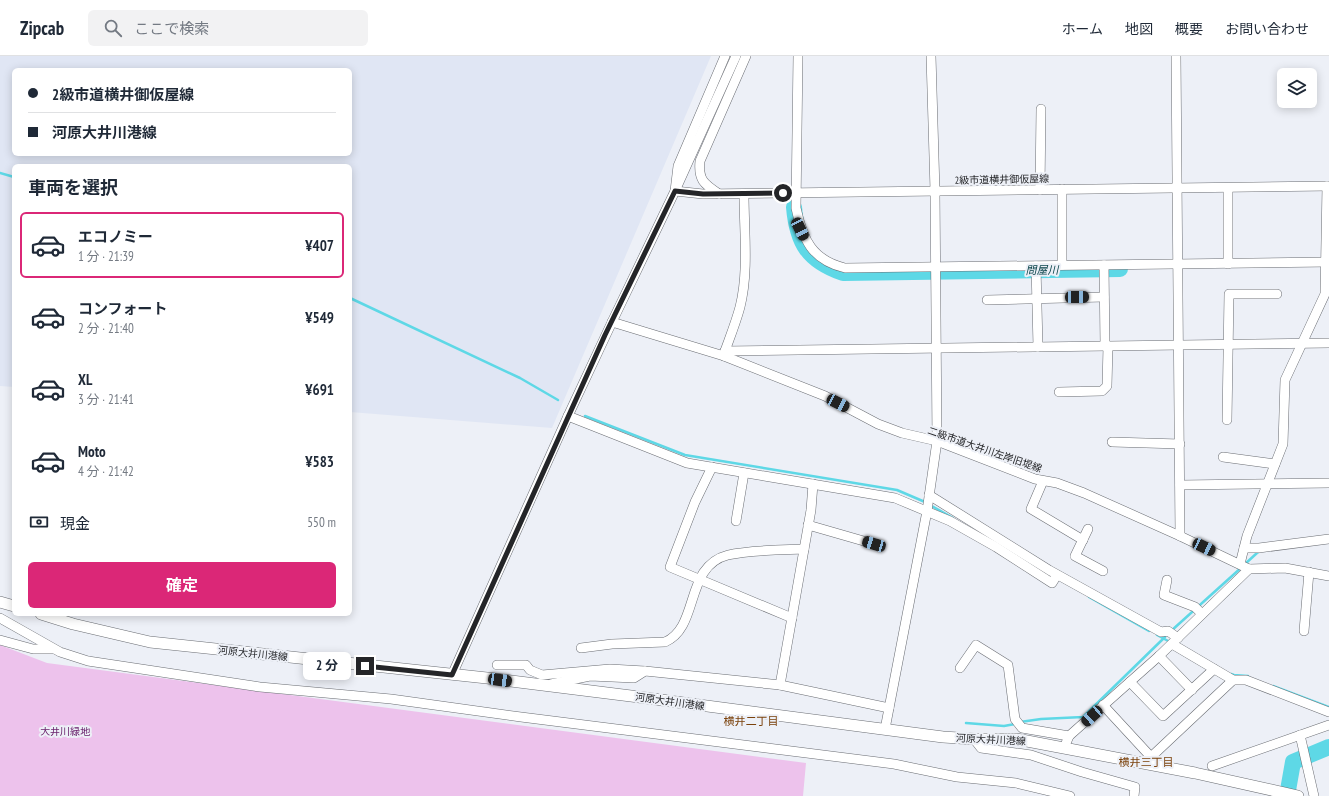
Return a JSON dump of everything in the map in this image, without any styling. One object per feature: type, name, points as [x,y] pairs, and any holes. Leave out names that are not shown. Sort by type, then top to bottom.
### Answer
[{"type":"main road","points":[[0,602],[12,605]]},
{"type":"main road","name":"河原大井川港線","points":[[48,616],[74,624],[150,642],[631,696],[974,739],[1016,739],[1195,772],[1298,796]]},
{"type":"street","points":[[675,191],[678,166],[725,56]]},
{"type":"street","points":[[452,675],[568,416],[675,191],[736,56]]},
{"type":"street","points":[[719,194],[708,186],[701,178],[699,171],[700,161],[746,56]]},
{"type":"street","points":[[798,56],[796,208],[800,229],[806,240],[823,260],[834,265],[846,268],[1328,262]]},
{"type":"street","points":[[885,729],[927,511],[937,441],[935,348],[935,191],[931,56]]},
{"type":"street","points":[[1176,56],[1179,264],[1180,536]]},
{"type":"street","points":[[1040,190],[1041,109]]},
{"type":"street","points":[[1240,564],[1247,536],[1283,444],[1285,380],[1325,294],[1328,262],[1328,186]]},
{"type":"street","name":"2級市道横井御仮屋線","points":[[675,191],[703,194],[744,194],[1328,186]]},
{"type":"street","points":[[1228,188],[1228,264]]},
{"type":"street","points":[[1062,189],[1062,265]]},
{"type":"street","points":[[744,194],[744,284],[740,308],[724,354],[935,348],[1329,343]]},
{"type":"street","points":[[1059,392],[1102,391],[1107,386],[1104,265]]},
{"type":"street","points":[[1036,266],[1038,347]]},
{"type":"street","points":[[1227,420],[1229,294],[1277,294]]},
{"type":"street","points":[[987,300],[1104,297]]},
{"type":"street","name":"二級市道大井川左岸旧堤線","points":[[612,322],[724,354],[825,396],[878,424],[902,433],[937,441],[1035,479],[1057,483],[1084,493],[1250,569],[1285,568],[1329,576]]},
{"type":"street","points":[[568,416],[687,463],[895,498],[950,521],[996,547],[1052,583],[1058,575]]},
{"type":"street","points":[[1112,442],[1180,444]]},
{"type":"street","points":[[1223,457],[1275,464]]},
{"type":"street","points":[[712,467],[695,502],[670,567],[792,618]]},
{"type":"street","points":[[736,521],[744,473]]},
{"type":"street","points":[[1044,481],[1031,510],[1083,540]]},
{"type":"street","points":[[1180,485],[1329,483]]},
{"type":"street","points":[[780,685],[808,525],[813,484]]},
{"type":"street","points":[[929,496],[1058,575],[1161,632],[1168,631],[1175,641],[1214,669],[1233,680],[1246,680],[1329,712]]},
{"type":"street","points":[[808,525],[874,544]]},
{"type":"street","points":[[976,536],[981,527]]},
{"type":"street","points":[[1088,529],[1075,556],[1103,570]]},
{"type":"street","points":[[1244,548],[1259,548],[1329,539]]},
{"type":"street","points":[[581,648],[612,644],[665,642],[673,639],[683,624],[704,570],[715,561],[727,555],[804,549]]},
{"type":"street","points":[[1064,748],[1069,736],[1159,656],[1250,569]]},
{"type":"street","points":[[1304,630],[1309,572]]},
{"type":"street","points":[[1167,580],[1164,595],[1195,607],[1202,614]]},
{"type":"street","points":[[0,618],[54,649],[88,662],[260,687],[391,699],[894,764],[957,777],[1016,783],[1070,796]]},
{"type":"street","points":[[0,640],[33,649],[54,649]]},
{"type":"street","points":[[960,668],[976,645],[1008,665],[1015,719],[1022,728],[1069,736]]},
{"type":"street","points":[[1159,656],[1192,690]]},
{"type":"street","points":[[497,665],[526,665],[530,670],[542,675],[610,669],[645,671],[780,685],[889,708]]},
{"type":"street","points":[[1130,682],[1162,716],[1214,669]]},
{"type":"street","points":[[541,686],[590,676],[634,678],[645,671]]},
{"type":"street","points":[[1103,705],[1151,757],[1233,680]]},
{"type":"street","points":[[1212,766],[1329,725]]},
{"type":"street","points":[[1300,735],[1314,796]]},
{"type":"street","points":[[974,739],[981,748],[1031,755],[1082,772],[1135,787],[1134,796]]},
{"type":"shaded area","points":[[0,56],[711,56],[552,428],[352,412],[352,164],[12,164],[12,387],[0,386]]},
{"type":"green space","name":"大井川緑地","points":[[0,645],[47,663],[806,763],[803,796],[0,796]]},
{"type":"waterway","points":[[0,173],[12,176]]},
{"type":"waterway","name":"問屋川","points":[[794,207],[798,231],[806,249],[821,263],[843,273],[1120,269]]},
{"type":"waterway","points":[[352,299],[520,378],[558,400]]},
{"type":"waterway","points":[[585,416],[685,455],[897,490],[925,502]]},
{"type":"waterway","points":[[930,505],[953,518]]},
{"type":"waterway","points":[[1245,564],[1259,552]]},
{"type":"waterway","points":[[1171,631],[1242,567]]},
{"type":"waterway","points":[[1089,597],[1149,631]]},
{"type":"waterway","points":[[1157,635],[1170,642]]},
{"type":"waterway","points":[[1020,722],[1041,719],[1083,717],[1165,637]]},
{"type":"waterway","points":[[1231,674],[1248,676]]},
{"type":"waterway","points":[[1273,686],[1329,707]]},
{"type":"waterway","points":[[966,723],[1004,726],[1015,724]]},
{"type":"waterway","points":[[1287,796],[1293,762],[1329,747]]},
{"type":"district","name":"横井二丁目","points":[[751,721]]},
{"type":"district","name":"横井三丁目","points":[[1146,762]]},
{"type":"route","points":[[365,666],[452,675],[605,335],[675,191],[703,194],[783,193]]}]
